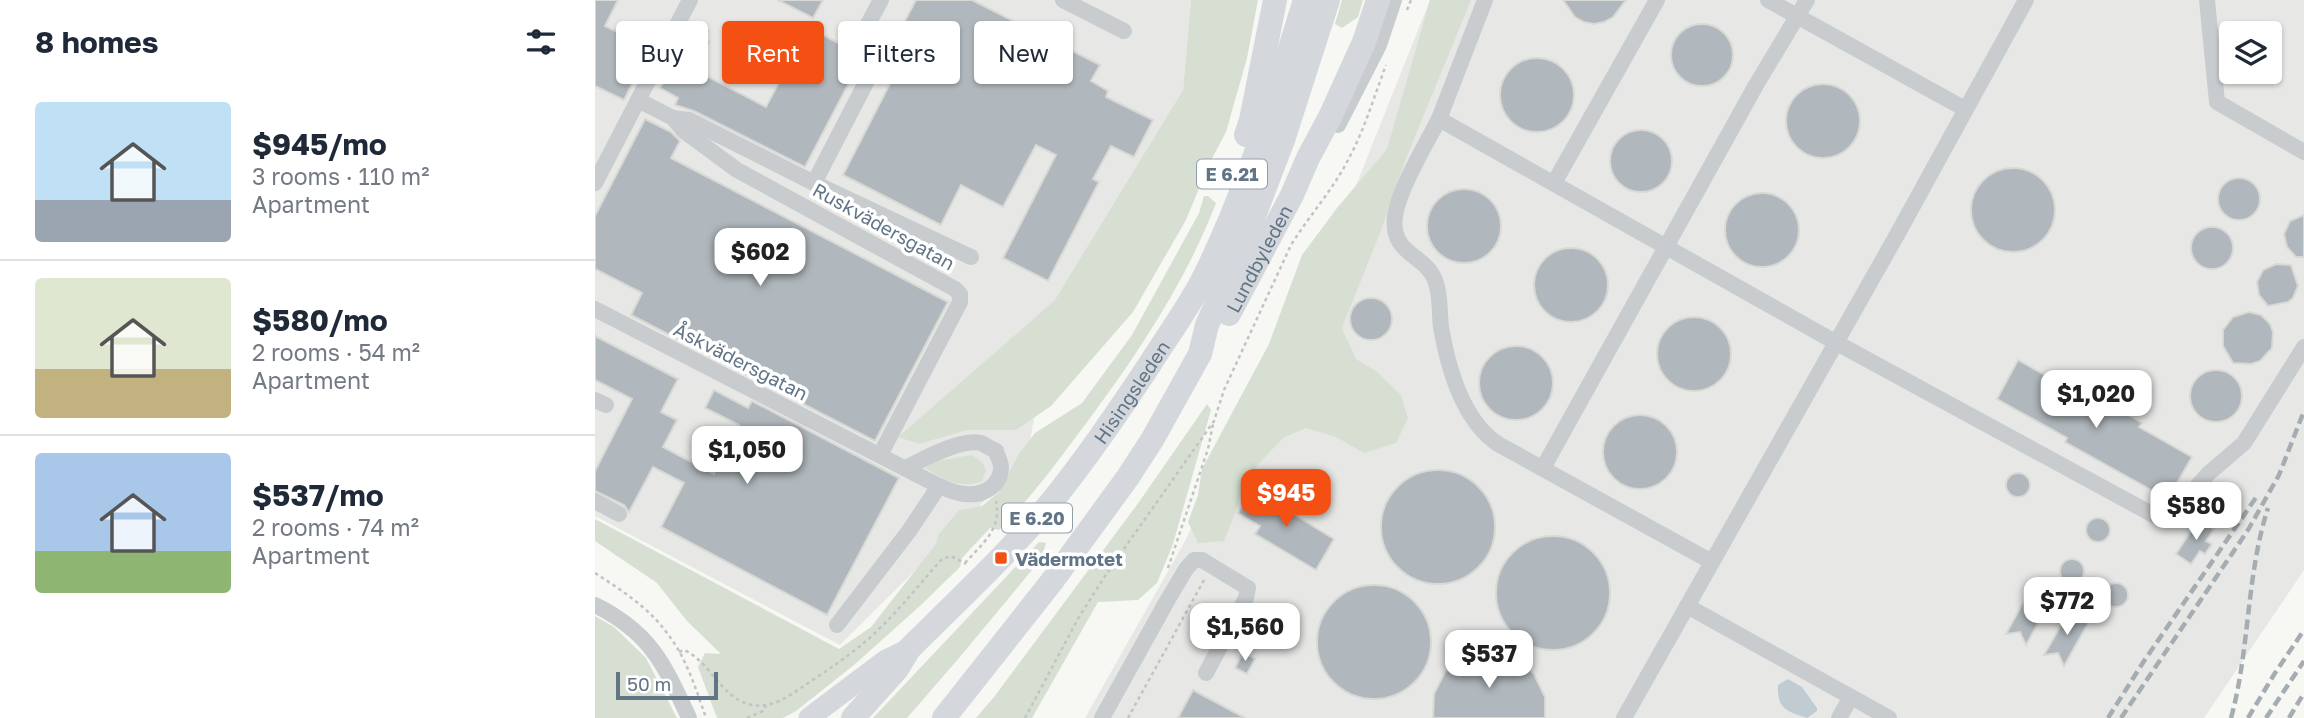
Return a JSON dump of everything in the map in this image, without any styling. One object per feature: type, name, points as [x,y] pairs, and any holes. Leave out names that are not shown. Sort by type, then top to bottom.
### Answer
[{"type":"highway","name":"E 6.21","points":[[1183,314],[1251,120],[1275,0]]},
{"type":"highway","name":"Hisingsleden","points":[[853,718],[898,669],[909,649],[1001,558],[1049,505],[1094,446],[1183,314],[1200,285],[1244,186],[1304,0]]},
{"type":"highway","name":"Hisingsleden","points":[[944,718],[1053,580],[1114,496],[1152,440],[1200,354],[1207,326],[1241,250],[1279,151],[1328,0]]},
{"type":"highway","name":"Lundbyleden","points":[[1200,354],[1219,332],[1292,195],[1359,54],[1378,0]]},
{"type":"main road","points":[[809,718],[886,660],[909,649]]},
{"type":"street","points":[[595,183],[690,0]]},
{"type":"street","points":[[870,21],[881,0]]},
{"type":"street","points":[[1063,0],[1124,31]]},
{"type":"street","points":[[1292,195],[1323,154],[1361,82],[1379,45],[1394,0]]},
{"type":"street","points":[[1485,0],[1439,119],[1410,175],[1395,215],[1395,234],[1400,243],[1434,277],[1439,290],[1441,326],[1447,355],[1461,395],[1473,420],[1492,440],[1711,562]]},
{"type":"street","points":[[1554,183],[1657,0]]},
{"type":"street","points":[[1767,0],[1965,109]]},
{"type":"street","points":[[1543,468],[1756,85],[1807,0]]},
{"type":"street","points":[[1624,718],[1898,233],[2026,0]]},
{"type":"street","points":[[2207,0],[2217,102],[2304,152]]},
{"type":"street","points":[[814,183],[865,84]]},
{"type":"street","name":"Ruskvädersgatan","points":[[638,100],[673,118],[689,120],[971,257]]},
{"type":"street","name":"Ruskvädersgatan","points":[[673,118],[684,131],[737,170],[960,294],[960,302],[880,455]]},
{"type":"street","points":[[1439,119],[1835,342],[2159,518],[2177,509],[2208,474],[2244,443],[2304,347]]},
{"type":"street","name":"Åskvädersgatan","points":[[595,309],[939,486],[966,495],[990,490]]},
{"type":"street","points":[[906,468],[962,444],[979,443],[996,451],[1001,467],[990,490]]},
{"type":"street","points":[[838,625],[909,531],[939,486]]},
{"type":"street","points":[[595,501],[619,514]]},
{"type":"street","points":[[1102,718],[1193,560],[1202,560],[1248,587],[1246,598],[1206,673]]},
{"type":"street","points":[[595,605],[614,614],[649,645],[664,664],[689,718]]},
{"type":"street","points":[[1687,606],[1889,718]]},
{"type":"street","points":[[1839,718],[1851,697]]},
{"type":"path","points":[[1407,11],[1411,0]]},
{"type":"path","points":[[1167,601],[1161,588],[1208,449],[1224,390],[1291,245],[1349,158],[1389,57]]},
{"type":"path","points":[[1025,718],[1086,606],[1214,421]]},
{"type":"path","points":[[679,652],[684,650],[699,659],[740,701],[766,706],[782,700],[841,662],[867,640],[907,600],[942,559],[951,556],[966,564],[990,539],[993,531],[998,509],[990,490]]},
{"type":"path","points":[[1129,718],[1205,578],[1214,567]]},
{"type":"path","points":[[747,718],[763,711],[766,706]]},
{"type":"shaded area","points":[[595,0],[1191,0],[1183,90],[1054,301],[1027,459],[840,645],[595,516]]},
{"type":"shaded area","points":[[1191,0],[1258,0],[1247,58],[1226,132],[1209,164],[1186,220],[1133,312],[1051,406],[1016,430],[967,430],[919,444],[898,437],[1054,301],[1183,90]]},
{"type":"shaded area","points":[[1342,0],[1363,0],[1358,17],[1342,28],[1335,24]]},
{"type":"shaded area","points":[[1430,0],[2304,0],[2304,570],[2204,718],[1085,718],[1185,541],[1349,203]]},
{"type":"shaded area","points":[[1430,0],[1471,0],[1405,161],[1342,328],[1356,359],[1376,371],[1401,395],[1408,418],[1396,443],[1364,453],[1336,437],[1306,428],[1283,438],[1244,480],[1224,541],[1198,543],[1188,522],[1198,495],[1202,469],[1269,344],[1302,255],[1387,149]]},
{"type":"shaded area","points":[[1204,196],[1216,203],[1191,260],[1160,315],[1090,418],[1046,476],[999,530],[990,528],[962,558],[960,567],[921,605],[854,665],[796,711],[783,718],[717,718],[698,667],[705,653],[721,654],[687,621],[657,583],[595,541],[595,519],[839,649],[871,627],[959,510],[982,506],[999,492],[1018,455],[1035,433],[1082,403],[1132,335],[1199,213]]},
{"type":"shaded area","points":[[1207,404],[1211,410],[1173,544],[1157,583],[1138,600],[1098,602],[1032,718],[976,718],[1139,502]]},
{"type":"shaded area","points":[[972,455],[982,462],[986,470],[982,481],[960,484],[925,468],[936,461]]},
{"type":"shaded area","points":[[1039,542],[1046,543],[1042,558],[907,718],[873,718]]},
{"type":"shaded area","points":[[595,616],[614,627],[646,658],[677,718],[595,718]]},
{"type":"shaded area","points":[[1788,679],[1802,687],[1817,708],[1817,711],[1807,718],[1788,711],[1781,704],[1778,685]]},
{"type":"building","points":[[595,0],[618,0],[605,26],[616,31],[616,84],[632,84],[624,100],[595,86]]},
{"type":"building","points":[[778,0],[823,0],[813,18]]},
{"type":"building","points":[[916,0],[972,0],[1013,21],[974,21],[974,84],[1073,84],[1073,51],[1100,65],[1091,81],[1108,91],[1106,97],[1153,120],[1134,157],[1111,146],[1093,179],[1099,182],[1048,281],[1003,258],[1056,155],[1036,145],[1003,207],[961,185],[941,225],[843,175],[890,84],[960,84],[960,21],[905,21]]},
{"type":"building","points":[[1563,0],[1626,0],[1613,17],[1594,24],[1575,17]]},
{"type":"building","points":[[1702,24],[1724,33],[1733,55],[1724,77],[1702,86],[1680,77],[1671,55],[1680,33]]},
{"type":"building","points":[[824,35],[838,43],[838,84],[848,84],[805,167],[694,111],[675,105],[678,98],[660,88],[662,84],[708,84],[708,77],[766,107],[778,84],[824,84]]},
{"type":"building","points":[[1530,58],[1544,58],[1558,64],[1568,74],[1574,95],[1568,116],[1558,126],[1544,132],[1530,132],[1516,126],[1506,116],[1500,102],[1500,88],[1506,74],[1516,64]]},
{"type":"building","points":[[1816,84],[1830,84],[1844,90],[1854,100],[1860,121],[1854,142],[1844,152],[1830,158],[1816,158],[1802,152],[1792,142],[1786,128],[1786,114],[1792,100],[1802,90]]},
{"type":"building","points":[[645,119],[671,132],[680,141],[671,158],[948,302],[875,441],[631,315],[642,293],[595,269],[595,216]]},
{"type":"building","points":[[1641,130],[1663,139],[1672,161],[1663,183],[1641,192],[1619,183],[1610,161],[1619,139]]},
{"type":"building","points":[[2013,168],[2029,171],[2043,180],[2052,194],[2055,210],[2052,226],[2043,240],[2029,249],[2013,252],[1997,249],[1983,240],[1974,226],[1971,210],[1974,194],[1983,180],[1997,171]]},
{"type":"building","points":[[2239,178],[2254,184],[2260,199],[2254,214],[2239,220],[2224,214],[2218,199],[2224,184]]},
{"type":"building","points":[[1457,189],[1471,189],[1485,195],[1495,205],[1501,226],[1495,247],[1485,257],[1471,263],[1457,263],[1443,257],[1433,247],[1427,233],[1427,219],[1433,205],[1443,195]]},
{"type":"building","points":[[1755,193],[1769,193],[1783,199],[1793,209],[1799,230],[1793,251],[1783,261],[1769,267],[1755,267],[1741,261],[1731,251],[1725,237],[1725,223],[1731,209],[1741,199]]},
{"type":"building","points":[[2304,215],[2304,257],[2296,257],[2287,247],[2284,234],[2290,221]]},
{"type":"building","points":[[2212,227],[2227,233],[2233,248],[2227,263],[2212,269],[2197,263],[2191,248],[2197,233]]},
{"type":"building","points":[[1578,248],[1598,258],[1606,271],[1606,299],[1598,312],[1585,320],[1564,322],[1544,312],[1536,299],[1534,278],[1544,258],[1557,250]]},
{"type":"building","points":[[2276,264],[2291,265],[2298,286],[2293,298],[2288,302],[2268,306],[2259,295],[2257,282],[2263,270]]},
{"type":"building","points":[[1371,298],[1386,304],[1392,319],[1386,334],[1371,340],[1356,334],[1350,319],[1356,304]]},
{"type":"building","points":[[2249,312],[2261,315],[2270,324],[2273,332],[2272,348],[2260,361],[2251,364],[2233,363],[2223,346],[2223,330],[2233,317]]},
{"type":"building","points":[[1687,317],[1701,317],[1715,323],[1725,333],[1731,354],[1725,375],[1715,385],[1701,391],[1687,391],[1673,385],[1663,375],[1657,361],[1657,347],[1663,333],[1673,323]]},
{"type":"building","points":[[595,336],[678,379],[661,412],[677,420],[663,447],[714,474],[739,425],[705,408],[714,390],[748,408],[752,401],[899,478],[827,615],[661,527],[684,483],[653,467],[629,512],[624,505],[595,491],[595,471],[632,399],[595,380]]},
{"type":"building","points":[[1509,346],[1523,346],[1537,352],[1547,362],[1553,383],[1551,397],[1537,414],[1523,420],[1509,420],[1495,414],[1485,404],[1479,390],[1479,376],[1485,362],[1495,352]]},
{"type":"building","points":[[2018,360],[2102,407],[2105,402],[2142,423],[2139,427],[2192,457],[2170,495],[2167,493],[2164,497],[2065,442],[2067,438],[1997,399]]},
{"type":"building","points":[[2216,370],[2226,372],[2234,378],[2240,386],[2240,406],[2234,414],[2226,420],[2216,422],[2206,420],[2198,414],[2192,406],[2190,396],[2192,386],[2198,378],[2206,372]]},
{"type":"building","points":[[1640,415],[1661,421],[1671,431],[1677,452],[1671,473],[1661,483],[1640,489],[1619,483],[1609,473],[1603,452],[1609,431],[1619,421]]},
{"type":"building","points":[[1438,470],[1460,474],[1478,487],[1491,505],[1495,527],[1491,549],[1478,567],[1460,580],[1438,584],[1416,580],[1398,567],[1385,549],[1381,527],[1385,505],[1398,487],[1416,474]]},
{"type":"building","points":[[2018,473],[2027,476],[2030,485],[2027,494],[2018,497],[2009,494],[2006,485],[2009,476]]},
{"type":"building","points":[[1267,479],[1277,485],[1269,499],[1334,539],[1316,570],[1255,534],[1260,526],[1238,513],[1246,499],[1253,503]]},
{"type":"building","points":[[2098,518],[2107,521],[2110,530],[2107,539],[2098,542],[2089,539],[2086,530],[2089,521]]},
{"type":"building","points":[[2199,519],[2214,529],[2206,541],[2212,544],[2205,554],[2200,551],[2191,564],[2176,554]]},
{"type":"building","points":[[1553,536],[1575,541],[1593,553],[1605,571],[1610,593],[1605,615],[1593,633],[1575,645],[1553,650],[1531,645],[1513,633],[1501,615],[1496,593],[1501,571],[1513,553],[1531,541]]},
{"type":"building","points":[[2072,559],[2081,562],[2084,571],[2081,580],[2072,583],[2063,580],[2060,571],[2063,562]]},
{"type":"building","points":[[2116,583],[2125,586],[2128,595],[2125,604],[2116,607],[2107,604],[2104,595],[2107,586]]},
{"type":"building","points":[[1374,585],[1396,590],[1414,602],[1426,620],[1431,642],[1426,664],[1414,682],[1396,694],[1374,699],[1352,694],[1334,682],[1322,664],[1317,642],[1322,620],[1334,602],[1352,590]]},
{"type":"building","points":[[2032,586],[2038,599],[2052,598],[2026,645],[2020,632],[2006,634]]},
{"type":"building","points":[[2071,608],[2077,621],[2091,618],[2064,666],[2058,653],[2044,655]]},
{"type":"building","points":[[1243,652],[1255,659],[1247,674],[1235,668]]},
{"type":"building","points":[[1490,652],[1516,657],[1534,674],[1545,697],[1545,718],[1433,718],[1434,694],[1445,672],[1465,657]]},
{"type":"building","points":[[1193,690],[1245,718],[1178,718]]},
{"type":"railway","points":[[2121,718],[2248,530],[2279,475],[2304,411]]},
{"type":"railway","points":[[2108,718],[2257,496]]},
{"type":"railway","points":[[2231,718],[2242,666],[2256,560],[2268,508]]},
{"type":"railway","points":[[2248,718],[2304,630]]},
{"type":"railway","points":[[2266,718],[2304,661]]},
{"type":"railway","points":[[2289,718],[2304,693]]},
{"type":"place","name":"Vädermotet","points":[[1001,558]]}]
